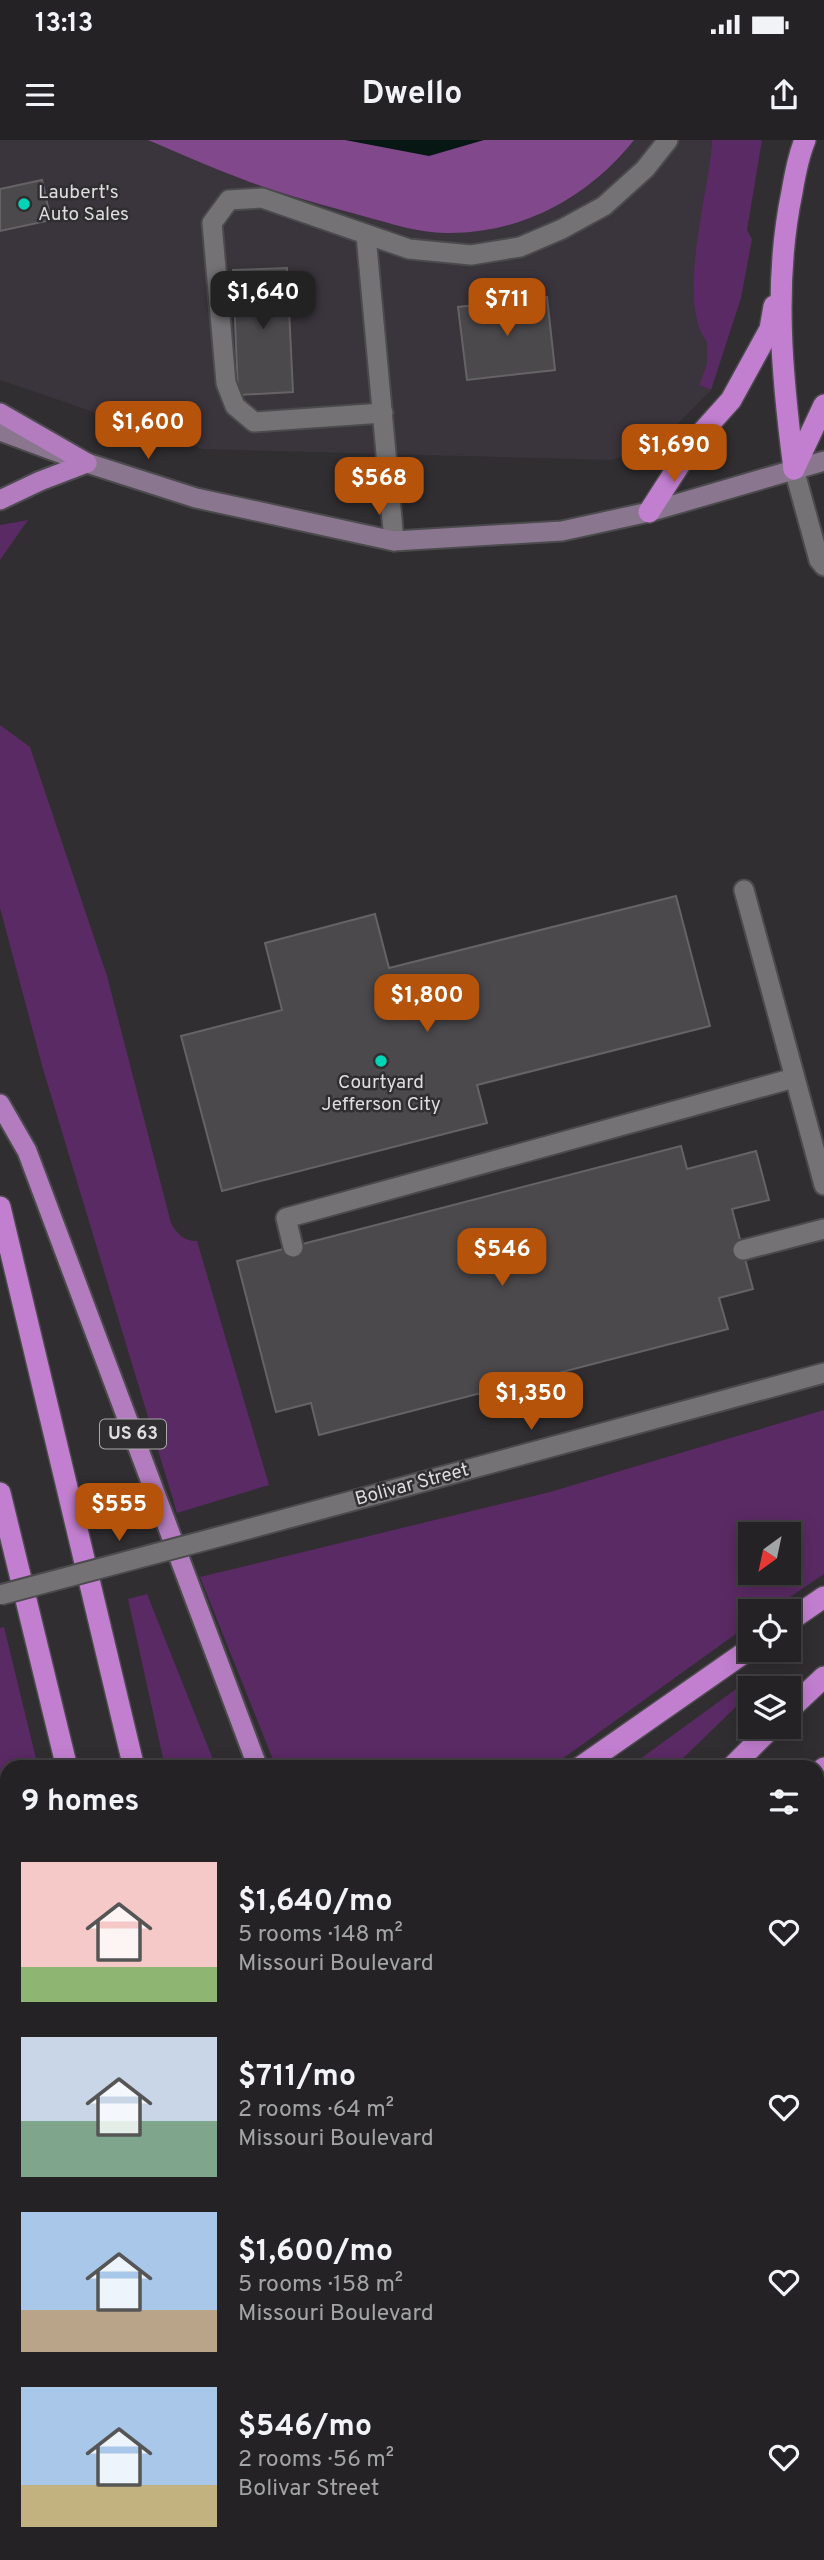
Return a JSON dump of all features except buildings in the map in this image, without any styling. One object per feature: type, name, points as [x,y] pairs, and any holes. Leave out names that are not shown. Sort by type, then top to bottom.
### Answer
[{"type":"highway","points":[[649,512],[696,439],[731,400],[770,329],[780,280],[788,213],[800,152],[805,140]]},
{"type":"highway","points":[[780,280],[785,403],[794,469]]},
{"type":"highway","points":[[794,469],[824,405]]},
{"type":"highway","points":[[0,413],[87,463]]},
{"type":"highway","points":[[0,499],[87,463]]},
{"type":"highway","name":"US 63","points":[[0,1104],[27,1151],[255,1760]]},
{"type":"highway","points":[[0,1207],[132,1760]]},
{"type":"highway","points":[[0,1493],[65,1760]]},
{"type":"highway","points":[[801,1613],[824,1597]]},
{"type":"highway","points":[[590,1760],[738,1657]]},
{"type":"highway","points":[[801,1699],[824,1678]]},
{"type":"highway","points":[[739,1760],[760,1739]]},
{"type":"main road","points":[[0,431],[87,463],[197,498],[394,541],[562,531],[649,512],[824,461]]},
{"type":"street","points":[[383,413],[254,422],[235,406],[226,383],[212,223],[229,201],[262,198],[409,249],[471,255],[520,247],[562,229],[604,206],[645,169],[668,140]]},
{"type":"street","points":[[366,235],[394,541]]},
{"type":"street","points":[[794,469],[819,560],[824,566]]},
{"type":"street","points":[[744,890],[824,1185]]},
{"type":"street","points":[[293,1247],[286,1218],[794,1078]]},
{"type":"street","points":[[743,1250],[824,1229]]},
{"type":"street","name":"Bolivar Street","points":[[0,1595],[824,1373]]},
{"type":"shaded area","points":[[0,140],[148,140],[244,180],[389,223],[569,199],[603,174],[634,140],[712,140],[707,364],[699,385],[711,390],[656,446],[611,460],[202,449],[0,380]]},
{"type":"shaded area","points":[[148,140],[634,140],[596,179],[551,209],[501,227],[446,233],[404,227],[287,194]]},
{"type":"shaded area","points":[[345,140],[484,140],[429,156]]},
{"type":"shaded area","points":[[712,140],[762,140],[747,230],[752,239],[741,298],[711,390],[699,385],[707,364],[707,342],[698,324],[694,274]]},
{"type":"shaded area","points":[[28,520],[0,560],[0,525]]},
{"type":"shaded area","points":[[0,725],[30,747],[107,976],[171,1223],[181,1236],[197,1241],[269,1485],[177,1513],[43,1069],[0,908]]},
{"type":"shaded area","points":[[824,1410],[824,1574],[787,1599],[738,1599],[738,1632],[561,1760],[273,1760],[200,1577],[550,1492]]},
{"type":"shaded area","points":[[147,1594],[213,1760],[163,1760],[128,1599]]},
{"type":"shaded area","points":[[4,1627],[36,1760],[0,1760],[0,1628]]},
{"type":"shaded area","points":[[738,1688],[738,1705],[681,1760],[639,1760]]},
{"type":"place","name":"Laubert's Auto Sales","points":[[24,204]]},
{"type":"place","name":"Courtyard Jefferson City","points":[[381,1061]]}]
